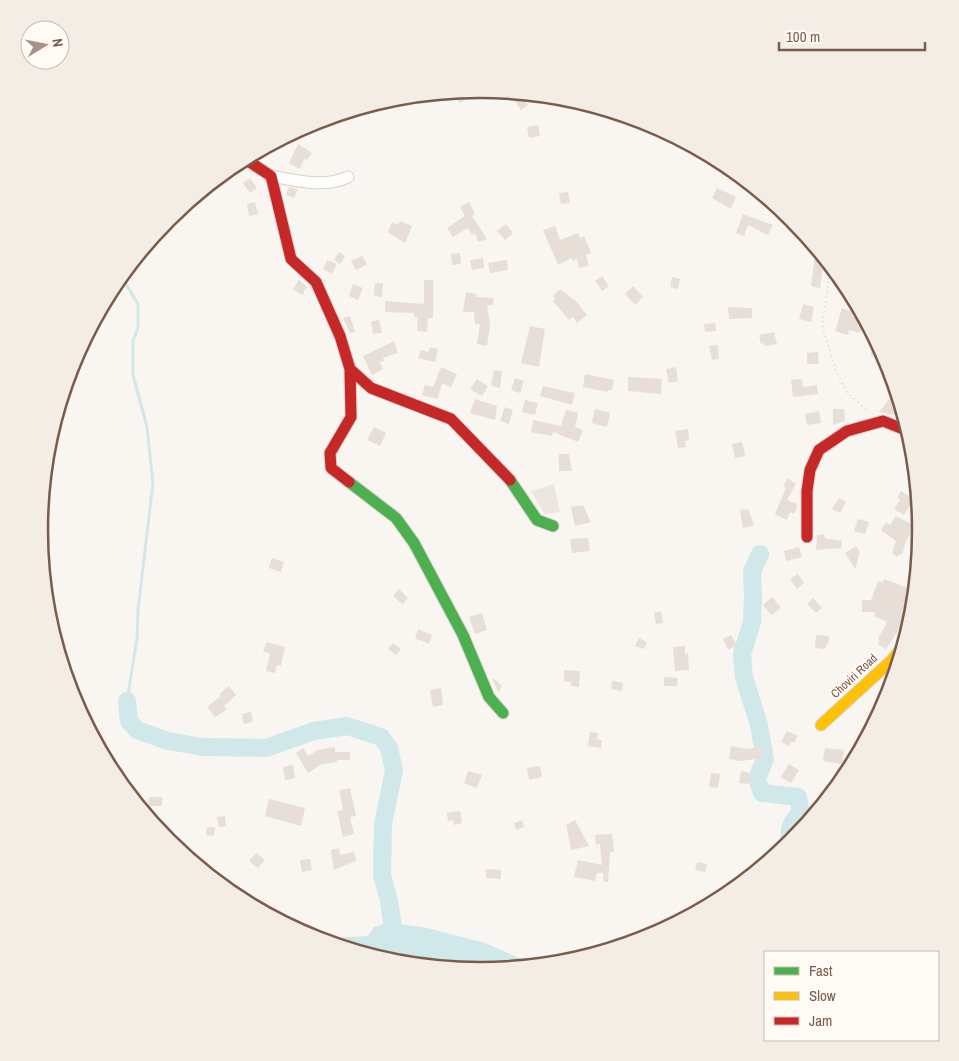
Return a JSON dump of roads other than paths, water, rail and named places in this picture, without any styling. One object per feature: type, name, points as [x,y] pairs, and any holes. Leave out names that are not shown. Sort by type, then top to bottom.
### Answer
[{"type":"street","points":[[252,163],[272,176],[316,184],[335,183],[348,176]]},
{"type":"street","points":[[272,176],[291,259],[316,282],[340,336],[350,369],[352,417],[330,453],[331,468],[396,518],[414,544],[462,635],[489,697],[503,713]]},
{"type":"street","points":[[350,369],[358,381],[369,388],[387,396],[434,411],[460,426],[479,451],[517,488],[537,520],[553,526]]},
{"type":"street","points":[[807,537],[807,491],[810,470],[819,450],[848,431],[883,421],[899,427]]},
{"type":"street","name":"Choviri Road","points":[[821,725],[892,660]]},
{"type":"water","points":[[388,923],[423,927],[485,943],[524,960],[451,962],[428,960],[368,948],[335,938],[368,936],[374,927]]},
{"type":"waterway","points":[[125,283],[138,304],[138,327],[133,341],[133,375],[147,427],[153,483],[138,610],[137,638],[127,701]]},
{"type":"waterway","points":[[760,554],[752,572],[752,622],[742,654],[744,677],[759,725],[765,759],[757,779],[762,793],[798,797],[801,813],[791,826],[790,831]]},
{"type":"waterway","points":[[127,701],[129,721],[137,730],[168,741],[203,747],[266,748],[314,731],[347,726],[381,737],[389,748],[394,770],[383,824],[382,875],[389,901],[393,928]]}]
